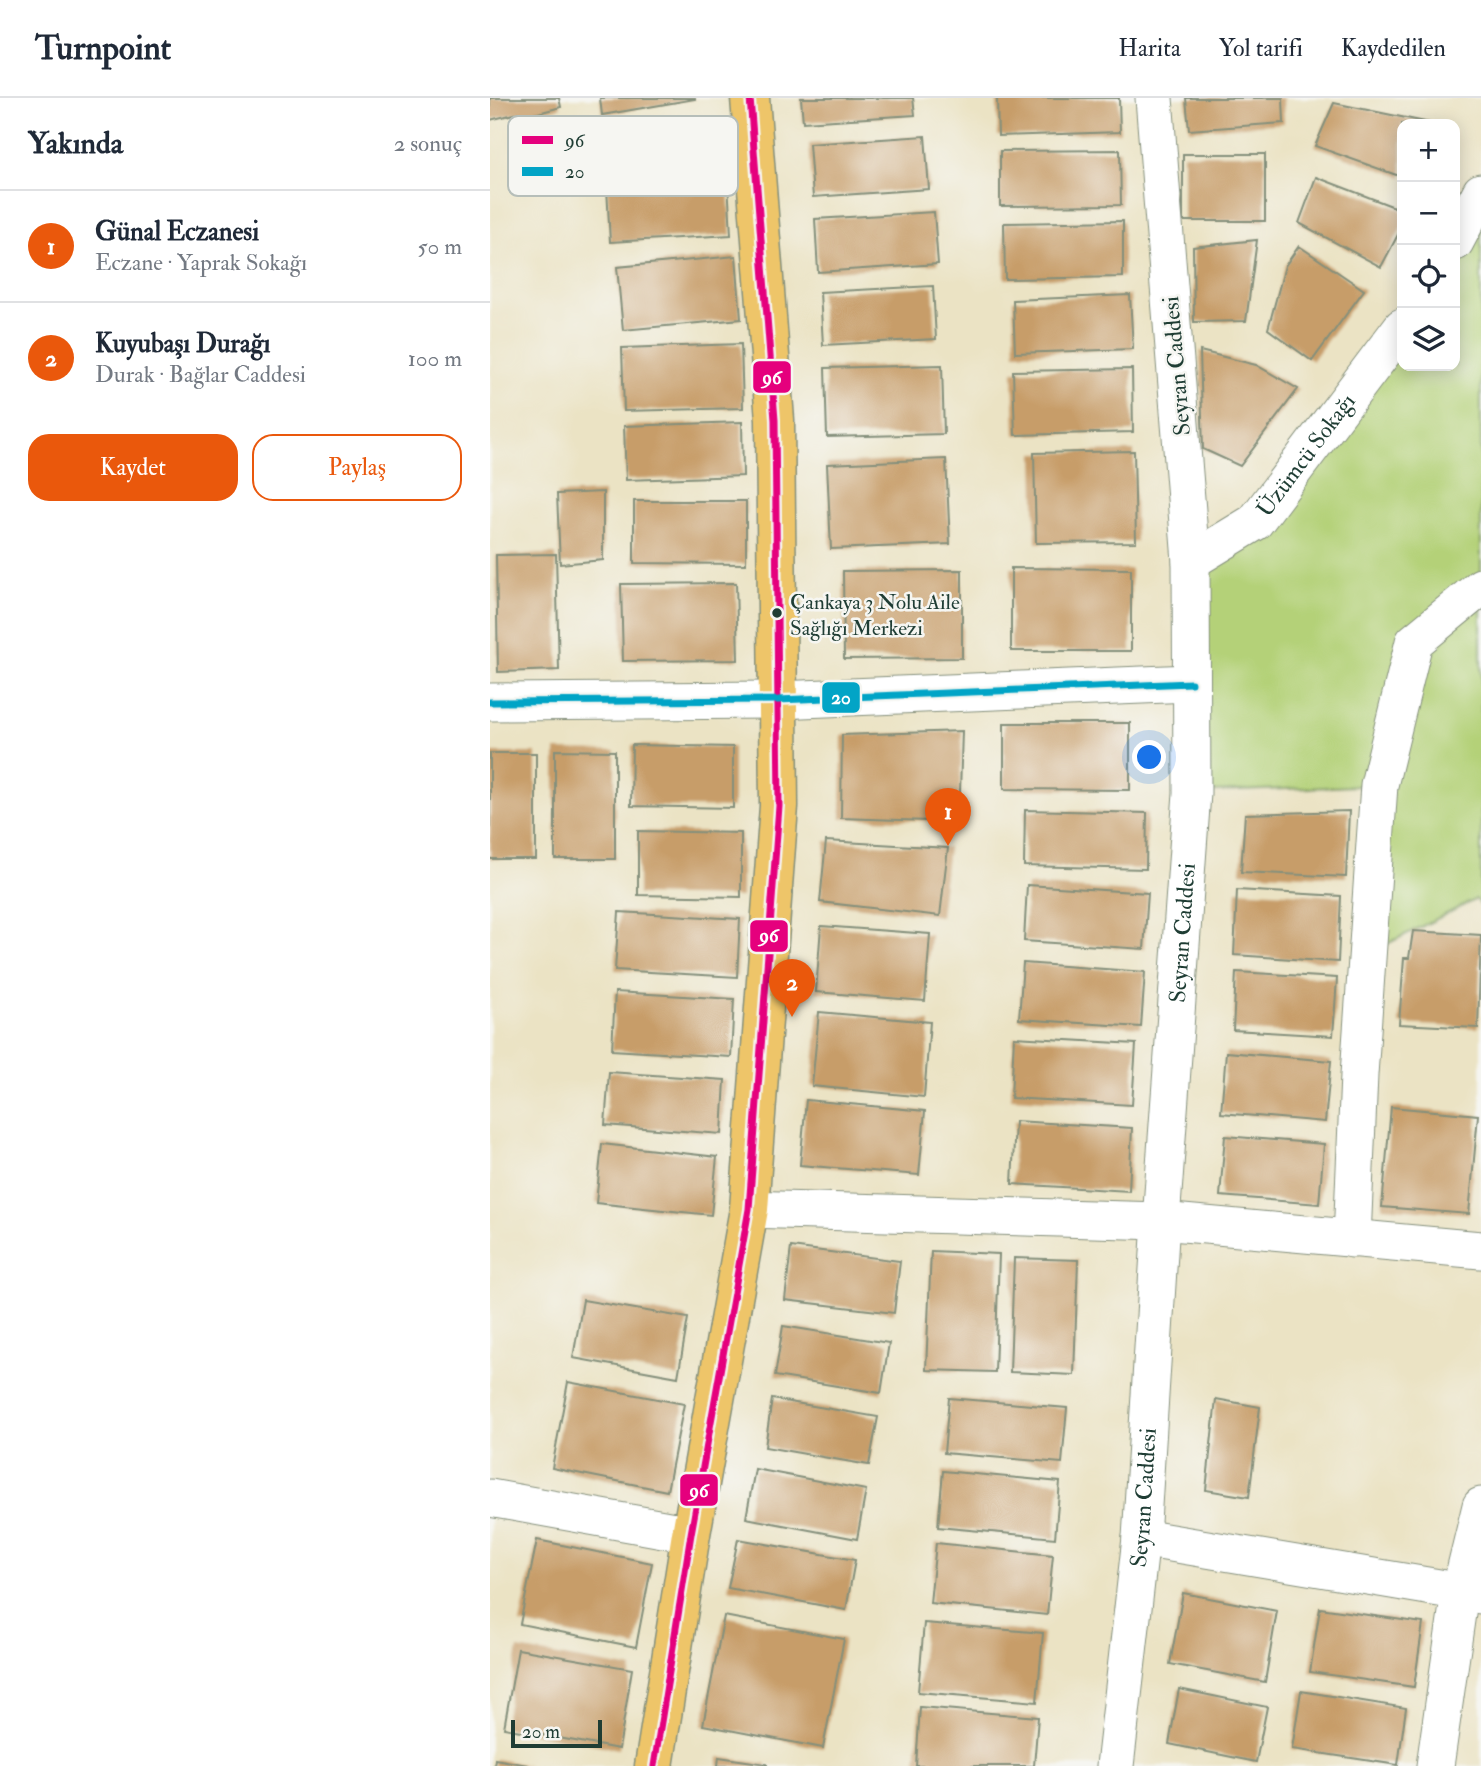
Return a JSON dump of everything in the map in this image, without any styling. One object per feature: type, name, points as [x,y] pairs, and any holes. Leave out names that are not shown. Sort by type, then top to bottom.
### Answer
[{"type":"main road","points":[[654,1766],[691,1534],[749,1209],[779,806],[775,420],[750,98]]},
{"type":"street","name":"Seyran Caddesi","points":[[1115,1766],[1141,1538],[1192,793],[1191,561],[1154,98]]},
{"type":"street","points":[[1460,232],[1481,192]]},
{"type":"street","name":"Üzümcü Sokağı","points":[[1191,561],[1255,522],[1397,334]]},
{"type":"street","points":[[1352,1239],[1359,1075],[1379,785],[1414,642],[1481,586]]},
{"type":"street","points":[[490,702],[778,700],[1191,683]]},
{"type":"street","points":[[749,1209],[1161,1221],[1481,1250]]},
{"type":"street","points":[[490,1497],[691,1534]]},
{"type":"street","points":[[1435,1766],[1471,1593],[1481,1506]]},
{"type":"street","points":[[1141,1538],[1471,1593]]},
{"type":"green space","points":[[1481,192],[1481,906],[1476,899],[1367,954],[1378,785],[1192,793],[1191,561],[1255,522],[1397,334],[1397,371],[1460,371],[1460,232]]},
{"type":"building","points":[[490,98],[559,98],[561,107],[527,116],[519,116],[518,113],[490,120]]},
{"type":"building","points":[[600,98],[695,98],[695,99],[602,115]]},
{"type":"building","points":[[801,98],[913,98],[915,115],[803,122]]},
{"type":"building","points":[[997,98],[1119,98],[1120,132],[998,136]]},
{"type":"building","points":[[1186,98],[1283,98],[1284,123],[1189,130]]},
{"type":"building","points":[[1334,103],[1411,119],[1397,119],[1397,175],[1315,146]]},
{"type":"building","points":[[925,136],[929,189],[813,197],[809,144]]},
{"type":"building","points":[[1120,150],[1121,205],[1000,206],[1000,151]]},
{"type":"building","points":[[1183,154],[1265,154],[1265,221],[1183,221]]},
{"type":"building","points":[[1316,177],[1397,208],[1397,237],[1381,267],[1299,223]]},
{"type":"building","points":[[607,196],[729,196],[731,235],[610,242]]},
{"type":"building","points":[[934,212],[938,264],[818,272],[815,219]]},
{"type":"building","points":[[1123,221],[1123,277],[1005,279],[1004,223]]},
{"type":"building","points":[[1257,240],[1246,321],[1194,322],[1193,247]]},
{"type":"building","points":[[1299,246],[1364,290],[1312,361],[1268,329],[1285,266]]},
{"type":"building","points":[[736,256],[741,319],[623,330],[617,267]]},
{"type":"building","points":[[933,286],[936,339],[823,345],[820,292]]},
{"type":"building","points":[[1130,295],[1133,349],[1015,353],[1013,300]]},
{"type":"building","points":[[741,344],[743,408],[624,411],[622,348]]},
{"type":"building","points":[[1200,351],[1256,365],[1298,389],[1240,466],[1203,449]]},
{"type":"building","points":[[942,365],[944,434],[827,437],[825,368]]},
{"type":"building","points":[[1132,369],[1133,432],[1015,435],[1013,371]]},
{"type":"building","points":[[742,422],[743,476],[626,480],[624,426]]},
{"type":"building","points":[[1134,451],[1136,542],[1036,543],[1034,453]]},
{"type":"building","points":[[946,459],[950,544],[831,549],[827,464]]},
{"type":"building","points":[[603,492],[603,560],[560,564],[557,494]]},
{"type":"building","points":[[634,501],[746,501],[746,564],[634,563]]},
{"type":"building","points":[[556,554],[559,670],[498,672],[496,555]]},
{"type":"building","points":[[1011,568],[1131,569],[1131,651],[1011,651]]},
{"type":"building","points":[[962,570],[962,658],[844,659],[843,571]]},
{"type":"building","points":[[736,583],[738,660],[623,661],[621,584]]},
{"type":"building","points":[[1004,723],[1130,723],[1130,790],[1004,789]]},
{"type":"building","points":[[962,731],[959,822],[841,818],[842,735]]},
{"type":"building","points":[[632,745],[733,747],[733,808],[631,806]]},
{"type":"building","points":[[555,750],[615,751],[615,859],[555,859]]},
{"type":"building","points":[[490,753],[536,753],[536,859],[490,859]]},
{"type":"building","points":[[1025,810],[1147,813],[1146,869],[1024,866]]},
{"type":"building","points":[[1349,811],[1346,877],[1241,872],[1245,814]]},
{"type":"building","points":[[638,831],[741,833],[741,897],[638,895]]},
{"type":"building","points":[[826,841],[948,848],[940,916],[820,902]]},
{"type":"building","points":[[1027,885],[1148,893],[1144,949],[1024,941]]},
{"type":"building","points":[[1237,890],[1341,896],[1338,962],[1234,955]]},
{"type":"building","points":[[619,912],[740,919],[737,977],[615,970]]},
{"type":"building","points":[[821,926],[930,934],[925,1001],[816,992]]},
{"type":"building","points":[[1413,931],[1481,935],[1478,1028],[1399,1024],[1404,958],[1409,958]]},
{"type":"building","points":[[1023,963],[1145,972],[1141,1027],[1019,1019]]},
{"type":"building","points":[[1236,972],[1337,978],[1333,1036],[1233,1030]]},
{"type":"building","points":[[615,992],[734,999],[731,1057],[612,1050]]},
{"type":"building","points":[[819,1012],[930,1022],[924,1097],[812,1086]]},
{"type":"building","points":[[1014,1037],[1136,1044],[1132,1105],[1011,1098]]},
{"type":"building","points":[[1226,1052],[1331,1061],[1325,1122],[1221,1113]]},
{"type":"building","points":[[609,1072],[725,1080],[722,1134],[605,1125]]},
{"type":"building","points":[[806,1100],[925,1111],[919,1175],[800,1165]]},
{"type":"building","points":[[1391,1107],[1478,1115],[1469,1214],[1382,1207]]},
{"type":"building","points":[[1015,1121],[1132,1128],[1129,1191],[1012,1184]]},
{"type":"building","points":[[1225,1136],[1324,1144],[1319,1204],[1220,1196]]},
{"type":"building","points":[[602,1144],[717,1157],[711,1215],[596,1203]]},
{"type":"building","points":[[791,1247],[900,1261],[894,1313],[785,1300]]},
{"type":"building","points":[[931,1251],[999,1254],[995,1372],[926,1370]]},
{"type":"building","points":[[1014,1258],[1078,1260],[1074,1375],[1010,1372]]},
{"type":"building","points":[[583,1300],[688,1318],[678,1377],[573,1358]]},
{"type":"building","points":[[783,1326],[889,1343],[881,1393],[775,1376]]},
{"type":"building","points":[[568,1382],[684,1404],[667,1491],[552,1468]]},
{"type":"building","points":[[949,1398],[1067,1408],[1062,1463],[944,1453]]},
{"type":"building","points":[[772,1399],[878,1417],[869,1465],[765,1447]]},
{"type":"building","points":[[1216,1399],[1260,1407],[1249,1497],[1206,1490]]},
{"type":"building","points":[[755,1469],[866,1490],[857,1539],[746,1518]]},
{"type":"building","points":[[943,1471],[1060,1482],[1055,1538],[938,1527]]},
{"type":"building","points":[[738,1539],[855,1560],[846,1610],[728,1588]]},
{"type":"building","points":[[537,1540],[652,1563],[636,1647],[520,1624]]},
{"type":"building","points":[[936,1543],[1053,1555],[1047,1615],[930,1603]]},
{"type":"building","points":[[1183,1593],[1277,1611],[1265,1682],[1170,1664]]},
{"type":"building","points":[[1320,1608],[1423,1623],[1414,1687],[1310,1672]]},
{"type":"building","points":[[724,1616],[844,1639],[823,1748],[703,1725]]},
{"type":"building","points":[[924,1623],[1043,1633],[1037,1702],[918,1692]]},
{"type":"building","points":[[518,1649],[632,1669],[619,1749],[504,1728]]},
{"type":"building","points":[[1179,1689],[1267,1707],[1256,1762],[1169,1744]]},
{"type":"building","points":[[1301,1691],[1406,1708],[1398,1765],[1292,1749]]},
{"type":"building","points":[[920,1707],[1038,1717],[1034,1766],[916,1766]]},
{"type":"building","points":[[719,1757],[767,1764],[767,1766],[718,1766]]},
{"type":"building","points":[[495,1759],[528,1765],[528,1766],[494,1766]]},
{"type":"transit line","name":"96","points":[[654,1766],[691,1534],[749,1209],[779,806],[775,420],[750,98]]},
{"type":"transit line","name":"20","points":[[490,702],[778,700],[1191,683]]},
{"type":"place","name":"Çankaya 3 Nolu Aile Sağlığı Merkezi","points":[[777,613]]},
{"type":"place","name":"Günal Eczanesi","points":[[948,846]]},
{"type":"place","name":"Kuyubaşı Durağı","points":[[792,1017]]}]
